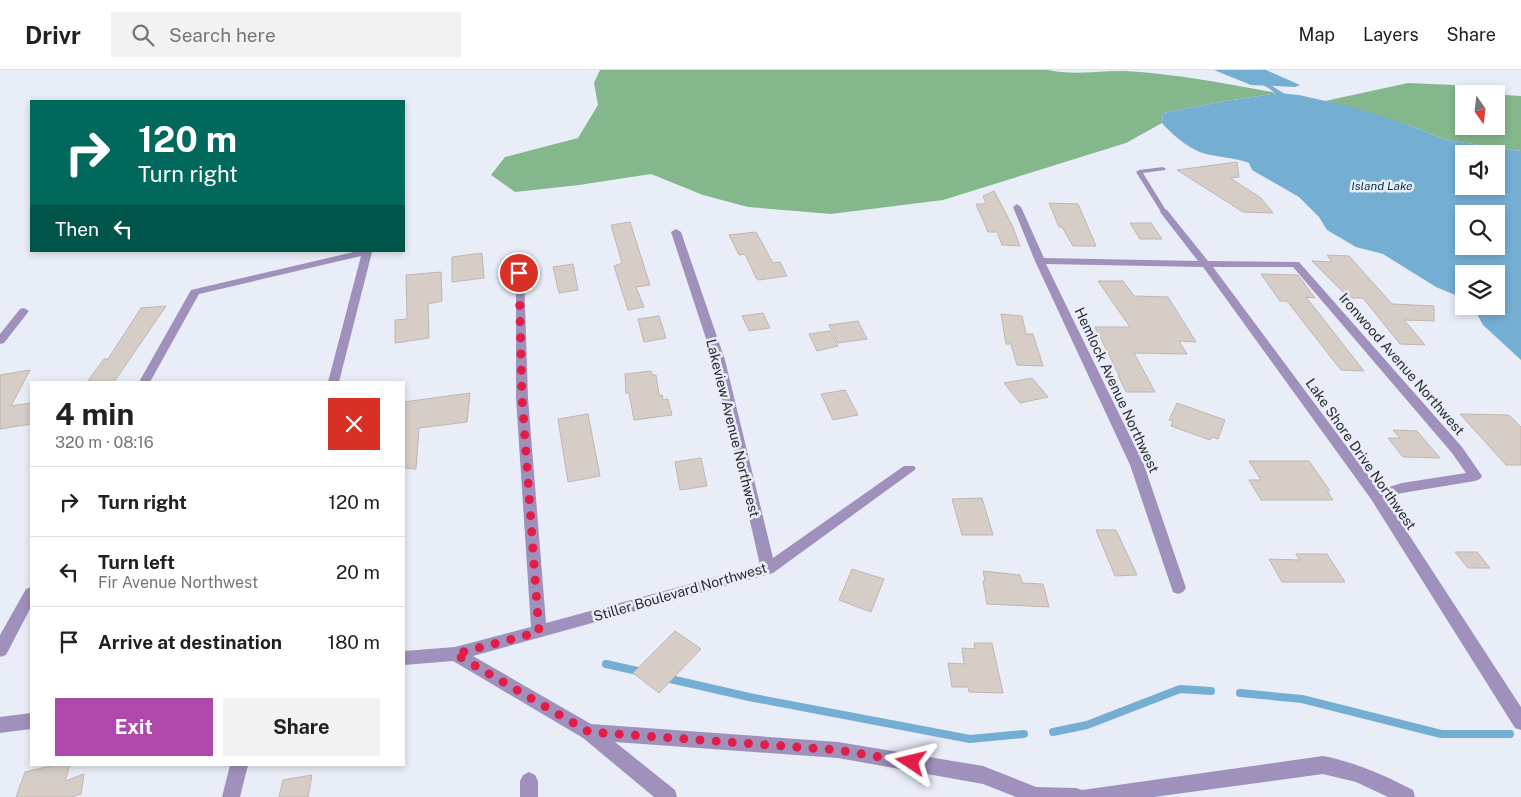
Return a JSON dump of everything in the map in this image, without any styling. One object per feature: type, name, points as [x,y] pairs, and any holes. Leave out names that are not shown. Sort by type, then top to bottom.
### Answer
[{"type":"street","name":"Hemlock Avenue Northwest","points":[[1017,207],[1040,261],[1137,465],[1178,588]]},
{"type":"street","name":"Lake Shore Drive Northwest","points":[[1164,212],[1206,264],[1376,496],[1521,722]]},
{"type":"street","name":"Lakeview Avenue Northwest","points":[[676,232],[719,360],[768,569]]},
{"type":"street","points":[[146,381],[194,292],[366,252],[334,381]]},
{"type":"street","points":[[1040,261],[1206,264]]},
{"type":"street","name":"Ironwood Avenue Northwest","points":[[1206,264],[1296,264],[1457,450],[1476,476],[1402,488],[1376,496]]},
{"type":"street","points":[[519,273],[522,398],[539,632]]},
{"type":"street","points":[[0,341],[24,311]]},
{"type":"street","name":"Stiller Boulevard Northwest","points":[[405,658],[455,654],[768,569],[909,469]]},
{"type":"street","points":[[0,650],[30,595]]},
{"type":"street","points":[[455,654],[589,732],[668,797]]},
{"type":"street","points":[[0,725],[30,720]]},
{"type":"street","points":[[589,732],[838,750],[983,775],[1036,796],[1076,797]]},
{"type":"street","points":[[1087,797],[1323,765],[1345,768],[1369,776],[1406,797]]},
{"type":"street","points":[[231,797],[239,766]]},
{"type":"lane","points":[[1163,169],[1139,172],[1164,212]]},
{"type":"green space","points":[[600,70],[1048,70],[1077,73],[1125,71],[1183,77],[1278,93],[1163,113],[1162,123],[1126,143],[943,200],[831,214],[748,207],[703,195],[651,174],[515,192],[491,175],[505,157],[578,138],[598,105],[594,83]]},
{"type":"green space","points":[[1408,83],[1454,85],[1455,135],[1505,135],[1505,95],[1521,96],[1521,151],[1505,149],[1505,145],[1480,145],[1446,140],[1411,126],[1325,101]]},
{"type":"water","points":[[1214,70],[1266,70],[1300,85],[1295,87],[1251,85]]},
{"type":"water","name":"Island Lake","points":[[1278,93],[1299,95],[1352,107],[1411,126],[1446,140],[1480,145],[1455,145],[1455,195],[1505,195],[1505,149],[1521,151],[1521,360],[1483,325],[1478,315],[1505,315],[1505,265],[1455,265],[1455,295],[1436,287],[1383,254],[1356,247],[1327,230],[1319,217],[1299,197],[1252,170],[1249,163],[1204,154],[1191,147],[1162,123],[1163,113]]},
{"type":"building","points":[[1237,162],[1239,177],[1230,178],[1261,198],[1273,213],[1243,212],[1177,170]]},
{"type":"building","points":[[994,191],[1012,225],[1020,246],[1002,245],[997,232],[988,232],[976,204],[986,204],[983,196]]},
{"type":"building","points":[[1049,203],[1078,204],[1096,246],[1073,246],[1062,227],[1059,227]]},
{"type":"building","points":[[630,222],[650,285],[636,287],[644,307],[628,310],[614,266],[622,263],[611,225]]},
{"type":"building","points":[[1130,223],[1151,223],[1162,239],[1140,239]]},
{"type":"building","points":[[756,232],[773,263],[780,262],[787,276],[759,280],[756,278],[745,254],[739,255],[729,235]]},
{"type":"building","points":[[482,253],[484,278],[452,282],[452,257]]},
{"type":"building","points":[[1327,255],[1349,256],[1392,304],[1434,306],[1434,321],[1404,320],[1425,345],[1400,344],[1363,298],[1349,298],[1312,261],[1332,262]]},
{"type":"building","points":[[573,264],[578,290],[559,293],[553,267]]},
{"type":"building","points":[[441,272],[442,301],[428,304],[429,338],[395,343],[395,320],[407,319],[406,275]]},
{"type":"building","points":[[1261,274],[1298,275],[1315,298],[1306,297],[1364,371],[1341,370],[1287,301],[1280,301]]},
{"type":"building","points":[[1098,281],[1123,281],[1134,296],[1168,297],[1196,342],[1179,341],[1187,354],[1134,353],[1155,392],[1126,392],[1095,327],[1130,327]]},
{"type":"building","points":[[166,306],[115,381],[88,381],[104,359],[108,359],[141,308]]},
{"type":"building","points":[[763,313],[770,328],[749,331],[742,316]]},
{"type":"building","points":[[1001,314],[1022,316],[1026,334],[1033,334],[1043,366],[1017,365],[1011,344],[1006,344]]},
{"type":"building","points":[[659,316],[666,338],[644,342],[638,319]]},
{"type":"building","points":[[858,321],[867,339],[838,343],[829,325]]},
{"type":"building","points":[[830,331],[838,346],[817,351],[809,334]]},
{"type":"building","points":[[30,370],[11,406],[30,403],[30,424],[0,429],[0,375]]},
{"type":"building","points":[[651,371],[652,375],[656,375],[659,395],[662,395],[663,400],[668,399],[672,415],[634,420],[629,393],[626,393],[625,374]]},
{"type":"building","points":[[1032,378],[1048,397],[1020,403],[1004,383]]},
{"type":"building","points":[[845,390],[858,415],[833,420],[821,394]]},
{"type":"building","points":[[470,393],[467,422],[419,428],[416,469],[405,468],[405,402]]},
{"type":"building","points":[[1177,403],[1225,420],[1218,439],[1212,437],[1210,440],[1171,426],[1173,421],[1169,420]]},
{"type":"building","points":[[588,414],[600,476],[568,482],[558,419]]},
{"type":"building","points":[[1460,414],[1509,415],[1521,427],[1521,465],[1506,465]]},
{"type":"building","points":[[1393,430],[1417,431],[1440,458],[1403,457],[1388,438],[1400,438]]},
{"type":"building","points":[[701,458],[707,486],[680,490],[675,462]]},
{"type":"building","points":[[1249,461],[1309,461],[1330,491],[1327,491],[1333,500],[1261,500],[1249,480],[1261,480]]},
{"type":"building","points":[[982,498],[993,535],[962,535],[952,499]]},
{"type":"building","points":[[1096,530],[1116,530],[1137,575],[1115,576]]},
{"type":"building","points":[[1455,552],[1477,552],[1490,568],[1468,568]]},
{"type":"building","points":[[1296,554],[1327,554],[1345,582],[1282,582],[1269,559],[1300,560]]},
{"type":"building","points":[[852,569],[884,579],[871,612],[839,600]]},
{"type":"building","points":[[983,571],[1020,575],[1022,583],[1043,584],[1049,607],[987,604]]},
{"type":"building","points":[[675,631],[701,649],[659,693],[633,673]]},
{"type":"building","points":[[974,643],[992,643],[1003,693],[969,692],[968,687],[952,687],[948,663],[964,664],[962,648],[975,649]]},
{"type":"building","points":[[51,766],[70,766],[65,781],[84,774],[81,794],[71,797],[16,797],[25,772]]},
{"type":"building","points":[[312,775],[308,797],[279,797],[283,780]]},
{"type":"waterway","points":[[1261,81],[1284,96]]},
{"type":"waterway","points":[[606,664],[642,672]]},
{"type":"waterway","points":[[666,678],[749,697],[970,739],[1024,734]]},
{"type":"waterway","points":[[1053,732],[1087,725],[1180,689],[1211,691]]},
{"type":"waterway","points":[[1240,693],[1302,699],[1441,734],[1510,734]]},
{"type":"route","points":[[519,273],[522,398],[539,632],[455,654],[589,732],[838,750],[911,762]]}]
